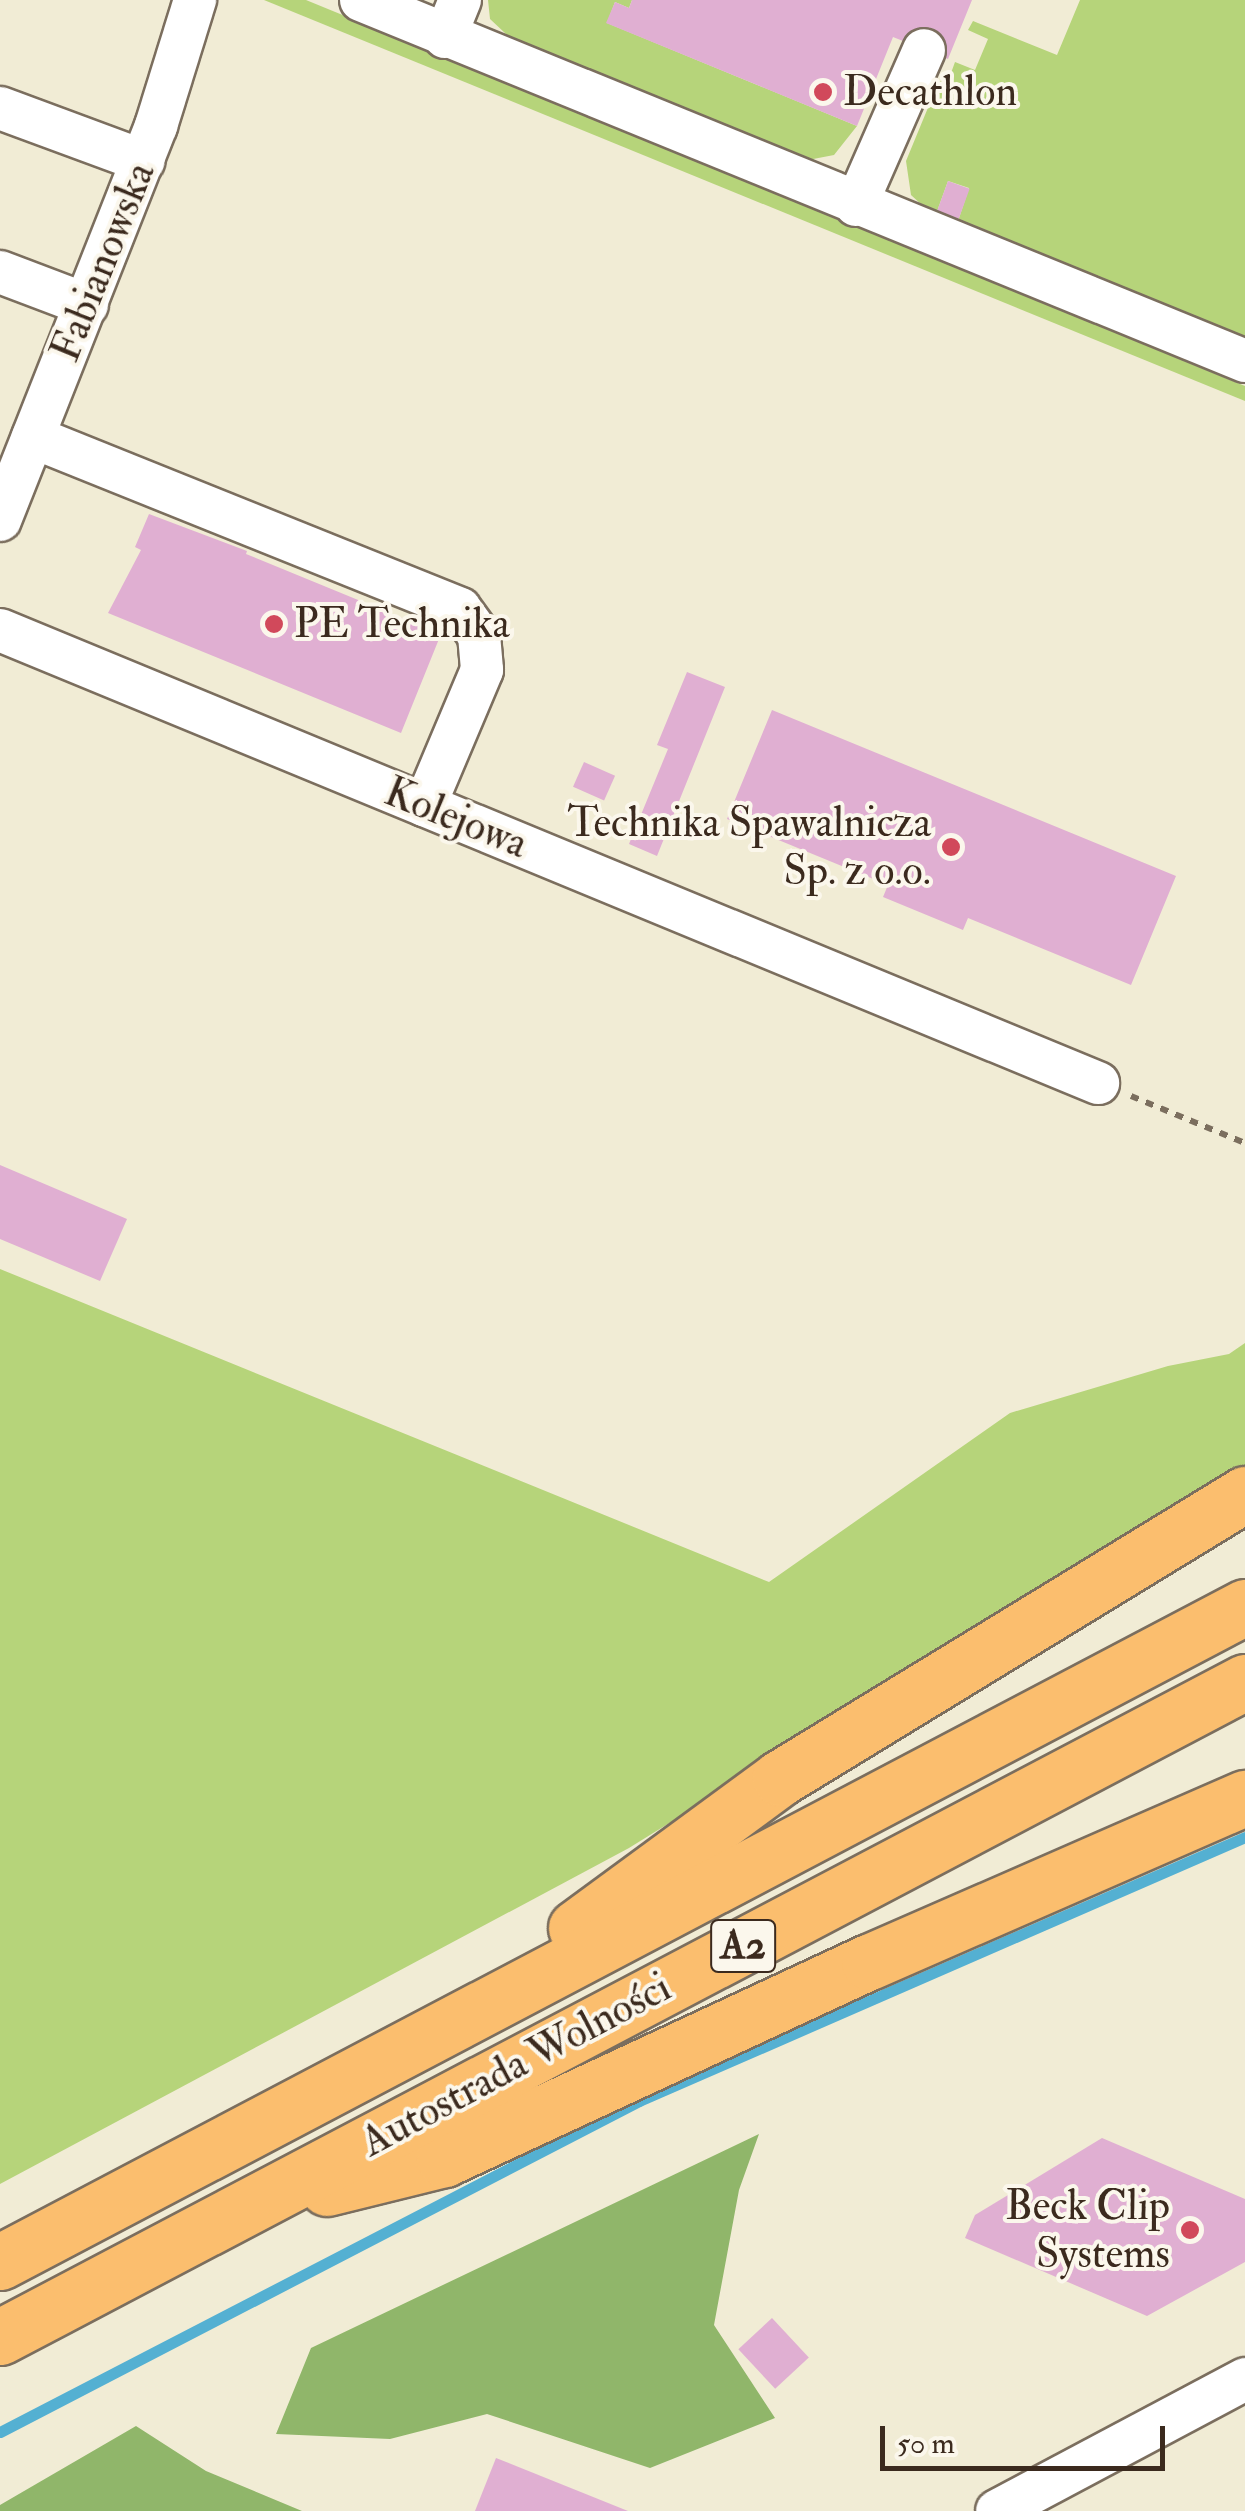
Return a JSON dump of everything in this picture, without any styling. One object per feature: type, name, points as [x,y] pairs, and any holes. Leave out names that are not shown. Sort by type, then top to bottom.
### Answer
[{"type":"highway","points":[[429,2036],[780,1778],[1245,1494]]},
{"type":"highway","name":"Autostrada Wolności","points":[[0,2262],[1245,1607]]},
{"type":"highway","name":"Autostrada Wolności","points":[[0,2337],[1245,1682]]},
{"type":"highway","points":[[242,2210],[444,2160],[868,1962],[1245,1798]]},
{"type":"street","name":"Fabianowska","points":[[0,520],[143,162],[195,0]]},
{"type":"street","points":[[361,0],[453,18],[856,205],[1245,361]]},
{"type":"street","points":[[856,205],[924,50]]},
{"type":"street","points":[[0,108],[143,162]]},
{"type":"street","points":[[0,272],[86,304]]},
{"type":"street","points":[[33,437],[460,609],[479,635],[482,670],[425,805]]},
{"type":"street","name":"Kolejowa","points":[[0,630],[1098,1083]]},
{"type":"street","points":[[997,2511],[1245,2380]]},
{"type":"path","points":[[1098,1083],[1245,1144]]},
{"type":"green space","points":[[264,0],[306,0],[1245,386],[1245,401]]},
{"type":"green space","points":[[488,0],[632,0],[629,8],[615,2],[607,23],[857,126],[834,155],[808,160],[520,47],[490,19]]},
{"type":"green space","points":[[1080,0],[1245,0],[1245,341],[957,224],[969,188],[948,181],[935,217],[911,195],[906,161],[939,81],[947,84],[955,62],[975,70],[988,39],[968,30],[973,21],[1057,55]]},
{"type":"green space","points":[[0,1269],[769,1582],[1010,1413],[1168,1366],[1229,1354],[1245,1343],[1245,1466],[629,1848],[0,2184]]},
{"type":"green space","points":[[759,2134],[739,2190],[714,2325],[775,2418],[650,2468],[487,2414],[390,2439],[276,2434],[311,2348]]},
{"type":"green space","points":[[136,2426],[206,2471],[302,2511],[0,2511],[0,2505]]},
{"type":"building","name":"Decathlon","points":[[632,0],[972,0],[948,59],[893,37],[857,126],[606,23],[615,2],[629,8]]},
{"type":"building","points":[[948,181],[970,189],[958,220],[937,212]]},
{"type":"building","name":"PE Technika","points":[[149,514],[247,551],[246,554],[441,634],[401,733],[108,613],[141,550],[135,547]]},
{"type":"building","points":[[687,672],[725,687],[657,856],[629,844],[668,749],[657,745]]},
{"type":"building","name":"Technika Spawalnicza Sp. z o.o.","points":[[772,710],[1176,876],[1131,985],[968,918],[963,930],[883,897],[888,885],[727,819]]},
{"type":"building","points":[[584,762],[615,776],[604,800],[573,787]]},
{"type":"building","points":[[0,1165],[127,1219],[100,1281],[0,1239]]},
{"type":"building","points":[[1102,2138],[1245,2199],[1245,2262],[1147,2316],[965,2238],[975,2215]]},
{"type":"building","points":[[772,2318],[809,2357],[775,2389],[738,2349]]},
{"type":"building","points":[[496,2458],[628,2511],[475,2511]]},
{"type":"waterway","points":[[0,2432],[639,2101],[1245,1837]]},
{"type":"place","name":"Decathlon","points":[[823,92]]},
{"type":"place","name":"PE Technika","points":[[274,624]]},
{"type":"place","name":"Technika Spawalnicza Sp. z o.o.","points":[[951,847]]},
{"type":"place","name":"Beck Clip Systems","points":[[1190,2230]]}]
